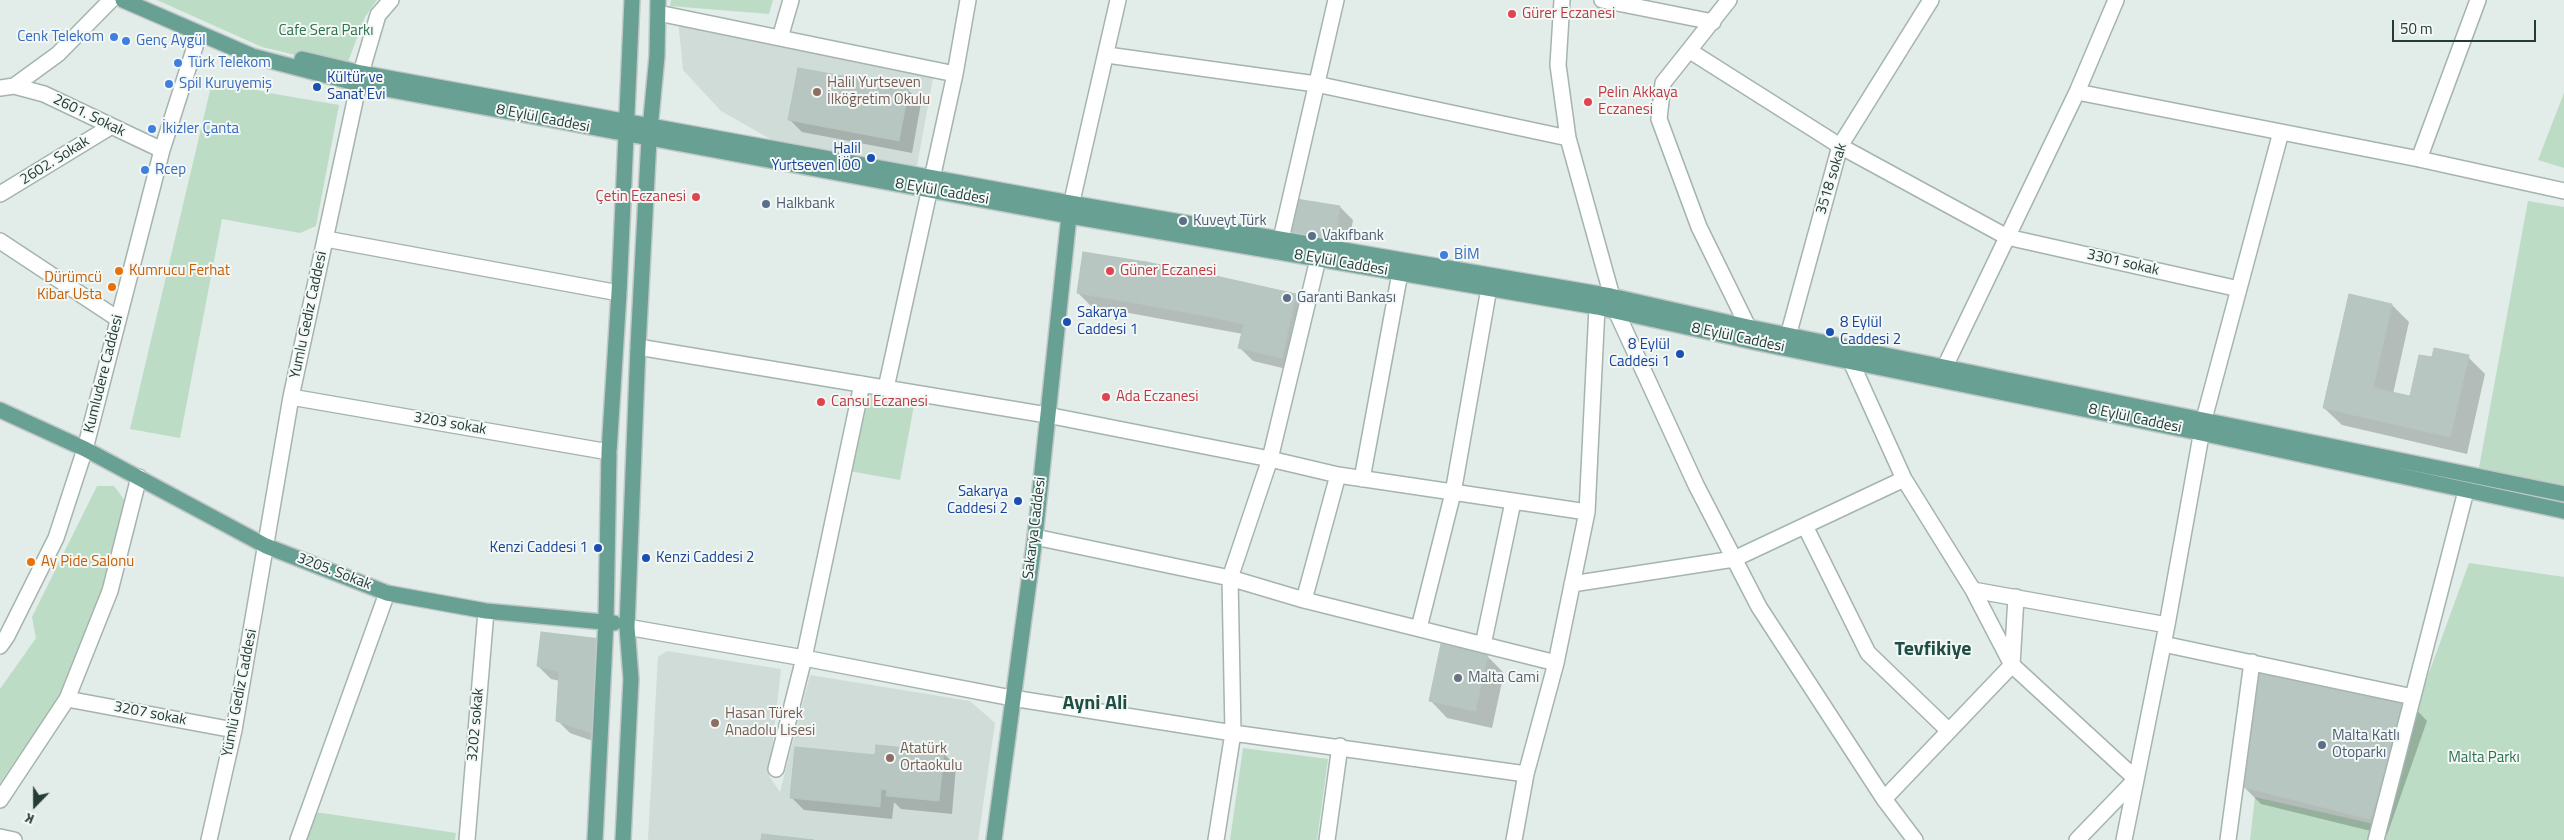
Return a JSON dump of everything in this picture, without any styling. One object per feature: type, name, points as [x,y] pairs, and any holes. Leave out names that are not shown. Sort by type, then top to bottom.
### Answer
[{"type":"main road","name":"8 Eylül Caddesi","points":[[124,0],[252,56],[626,128],[1069,209],[1280,245],[1318,259],[1597,307],[1754,342],[1787,342],[1852,363],[2202,426],[2466,491],[2564,511]]},
{"type":"main road","points":[[148,0],[260,50],[360,78]]},
{"type":"main road","points":[[595,840],[606,621],[609,452],[619,293],[632,0]]},
{"type":"main road","points":[[623,840],[631,679],[628,627],[638,347],[650,132],[657,56],[658,6]]},
{"type":"main road","name":"Sakarya Caddesi","points":[[994,840],[1035,537],[1069,209]]},
{"type":"main road","points":[[1280,245],[1611,296],[1748,327],[1787,342],[1844,346],[1945,365],[2202,426],[2564,494]]},
{"type":"main road","name":"3205. Sokak","points":[[0,410],[85,449],[266,546],[387,593],[486,611],[606,621],[628,627]]},
{"type":"street","points":[[7,87],[58,54],[111,0]]},
{"type":"street","name":"Yumlu Gediz Caddesi","points":[[266,546],[292,396],[360,78],[378,15],[391,0]]},
{"type":"street","points":[[780,38],[791,0]]},
{"type":"street","points":[[886,388],[955,74],[968,0]]},
{"type":"street","points":[[1069,209],[1107,55],[1118,0]]},
{"type":"street","points":[[1280,245],[1336,0]]},
{"type":"street","points":[[1562,0],[1558,65],[1568,138],[1616,311],[1696,485],[1758,607],[1884,799],[1915,840]]},
{"type":"street","points":[[1602,0],[1713,22]]},
{"type":"street","points":[[1729,0],[1663,83],[1659,119],[1699,227],[1754,342]]},
{"type":"street","name":"3518 sokak","points":[[1787,342],[1840,146],[1931,0]]},
{"type":"street","points":[[1939,379],[2077,92],[2116,0]]},
{"type":"street","points":[[2419,159],[2478,0]]},
{"type":"street","points":[[658,6],[780,38],[955,74]]},
{"type":"street","name":"Kumludere Caddesi","points":[[2,636],[56,538],[85,449],[162,150],[198,34]]},
{"type":"street","name":"3301 sokak","points":[[1690,51],[1840,146],[2007,237],[2239,289]]},
{"type":"street","points":[[1107,55],[1316,84],[1568,138]]},
{"type":"street","name":"2601. Sokak","points":[[7,87],[44,94],[110,127],[162,150]]},
{"type":"street","points":[[2077,92],[2419,159],[2564,191]]},
{"type":"street","name":"2602. Sokak","points":[[0,194],[110,127]]},
{"type":"street","points":[[2124,840],[2167,624],[2202,426],[2281,132]]},
{"type":"street","points":[[326,239],[619,293]]},
{"type":"street","points":[[0,241],[118,319]]},
{"type":"street","points":[[1216,840],[1233,733],[1230,578],[1270,459],[1318,259]]},
{"type":"street","points":[[1362,479],[1400,273]]},
{"type":"street","points":[[1419,628],[1453,493],[1489,288]]},
{"type":"street","points":[[1514,840],[1526,774],[1556,663],[1587,512],[1597,307]]},
{"type":"street","points":[[1844,346],[1904,478],[1973,590],[2012,665],[2136,779]]},
{"type":"street","points":[[638,347],[1047,414],[1270,459],[1338,475],[1587,512]]},
{"type":"street","points":[[776,769],[804,658],[862,384]]},
{"type":"street","name":"3203 sokak","points":[[292,396],[609,452]]},
{"type":"street","points":[[1304,600],[1338,475]]},
{"type":"street","points":[[0,800],[67,699],[110,591],[139,477]]},
{"type":"street","points":[[1572,584],[1734,559],[1904,478]]},
{"type":"street","points":[[2376,840],[2466,491]]},
{"type":"street","points":[[1483,645],[1513,502]]},
{"type":"street","points":[[1805,526],[1868,653],[1949,731]]},
{"type":"street","points":[[1035,537],[1230,578],[1304,600],[1556,663]]},
{"type":"street","name":"Yümlü Gediz Caddesi","points":[[209,840],[234,730],[266,546]]},
{"type":"street","points":[[1973,590],[2167,624]]},
{"type":"street","points":[[298,840],[387,593]]},
{"type":"street","points":[[1884,799],[2012,665],[2016,597]]},
{"type":"street","name":"3202 sokak","points":[[467,840],[486,611]]},
{"type":"street","points":[[628,627],[804,658],[1012,698],[1233,733],[1340,746],[1526,774]]},
{"type":"street","points":[[2163,644],[2414,697]]},
{"type":"street","points":[[2228,840],[2252,662]]},
{"type":"street","name":"3207 sokak","points":[[67,699],[234,730]]},
{"type":"street","points":[[1327,840],[1340,746]]},
{"type":"street","points":[[2077,840],[2136,779]]},
{"type":"street","points":[[0,838],[14,840]]},
{"type":"shaded area","name":"Halil Yurtseven İlköğretim Okulu","points":[[678,19],[934,73],[916,171],[774,141],[721,111],[683,70]]},
{"type":"shaded area","points":[[667,651],[781,669],[769,776],[780,792],[810,675],[970,701],[995,723],[978,840],[648,840],[658,657]]},
{"type":"green space","name":"Cafe Sera Parkı","points":[[157,0],[377,0],[365,17],[346,67],[262,47]]},
{"type":"green space","points":[[671,0],[773,0],[769,14],[670,6]]},
{"type":"green space","points":[[213,78],[269,93],[339,105],[316,226],[300,233],[222,219],[180,438],[130,429]]},
{"type":"green space","points":[[2564,93],[2564,168],[2538,160]]},
{"type":"green space","points":[[2528,201],[2564,207],[2564,488],[2478,473]]},
{"type":"green space","points":[[882,393],[915,400],[900,480],[849,471],[866,397]]},
{"type":"green space","points":[[97,486],[114,486],[125,501],[101,592],[60,695],[0,783],[0,689],[36,638],[32,617]]},
{"type":"green space","name":"Malta Parkı","points":[[2469,563],[2564,577],[2564,840],[2250,840],[2255,797],[2374,824]]},
{"type":"green space","points":[[1243,748],[1328,759],[1317,840],[1230,840]]},
{"type":"green space","points":[[315,812],[456,833],[455,840],[307,840]]},
{"type":"building","points":[[798,68],[909,88],[899,141],[788,120]]},
{"type":"building","points":[[1296,199],[1340,206],[1334,246],[1289,238]]},
{"type":"building","points":[[1083,252],[1146,262],[1136,303],[1077,293]]},
{"type":"building","points":[[1146,262],[1220,277],[1211,317],[1136,303]]},
{"type":"building","points":[[1220,277],[1296,294],[1282,358],[1238,348],[1244,324],[1211,317]]},
{"type":"building","points":[[2349,294],[2392,304],[2373,388],[2410,396],[2419,355],[2432,357],[2434,348],[2469,355],[2450,437],[2323,408]]},
{"type":"building","points":[[541,632],[601,639],[594,734],[556,721],[559,672],[537,666]]},
{"type":"building","name":"Malta Cami","points":[[1441,644],[1488,655],[1475,711],[1429,701]]},
{"type":"building","name":"Malta Katlı Otoparkı","points":[[2256,666],[2410,702],[2370,819],[2243,787]]},
{"type":"building","points":[[876,745],[944,752],[939,801],[886,796],[887,790],[881,789],[880,807],[790,798],[795,747],[875,755]]},
{"type":"building","points":[[762,834],[814,840],[761,840]]},
{"type":"place","name":"Gürer Eczanesi","points":[[1512,14]]},
{"type":"place","name":"Cenk Telekom","points":[[114,37]]},
{"type":"place","name":"Genç Aygül","points":[[126,41]]},
{"type":"place","name":"Türk Telekom","points":[[178,63]]},
{"type":"place","name":"Spil Kuruyemiş","points":[[169,84]]},
{"type":"place","name":"Kültür ve Sanat Evi","points":[[317,87]]},
{"type":"place","name":"Halil Yurtseven İlköğretim Okulu","points":[[817,92]]},
{"type":"place","name":"Pelin Akkaya Eczanesi","points":[[1588,102]]},
{"type":"place","name":"İkizler Çanta","points":[[152,129]]},
{"type":"place","name":"Halil Yurtseven İÖO","points":[[871,158]]},
{"type":"place","name":"Rcep","points":[[145,170]]},
{"type":"place","name":"Çetin Eczanesi","points":[[696,197]]},
{"type":"place","name":"Halkbank","points":[[766,204]]},
{"type":"place","name":"Kuveyt Türk","points":[[1183,221]]},
{"type":"place","name":"Vakıfbank","points":[[1312,236]]},
{"type":"place","name":"BİM","points":[[1444,255]]},
{"type":"place","name":"Kumrucu Ferhat","points":[[119,271]]},
{"type":"place","name":"Güner Eczanesi","points":[[1110,271]]},
{"type":"place","name":"Dürümcü Kibar Usta","points":[[112,287]]},
{"type":"place","name":"Garanti Bankası","points":[[1287,298]]},
{"type":"place","name":"Sakarya Caddesi 1","points":[[1067,322]]},
{"type":"place","name":"8 Eylül Caddesi 2","points":[[1830,332]]},
{"type":"place","name":"8 Eylül Caddesi 1","points":[[1680,354]]},
{"type":"place","name":"Ada Eczanesi","points":[[1106,397]]},
{"type":"place","name":"Cansu Eczanesi","points":[[821,402]]},
{"type":"place","name":"Sakarya Caddesi 2","points":[[1018,501]]},
{"type":"place","name":"Kenzi Caddesi 1","points":[[598,548]]},
{"type":"place","name":"Kenzi Caddesi 2","points":[[646,558]]},
{"type":"place","name":"Ay Pide Salonu","points":[[31,562]]},
{"type":"place","name":"Malta Cami","points":[[1458,678]]},
{"type":"place","name":"Hasan Türek Anadolu Lisesi","points":[[715,723]]},
{"type":"place","name":"Malta Katlı Otoparkı","points":[[2322,745]]},
{"type":"place","name":"Atatürk Ortaokulu","points":[[890,758]]},
{"type":"district","name":"Tevfikiye","points":[[1933,650]]},
{"type":"district","name":"Ayni Ali","points":[[1095,704]]}]
